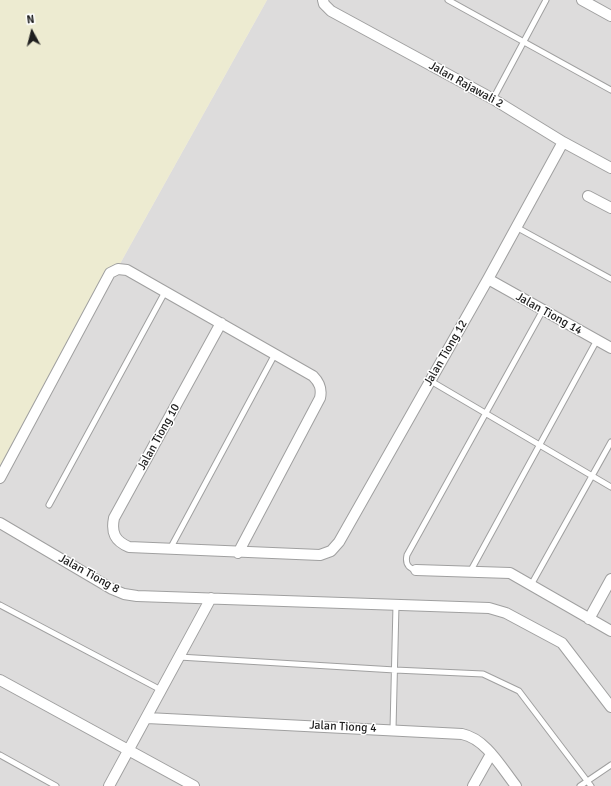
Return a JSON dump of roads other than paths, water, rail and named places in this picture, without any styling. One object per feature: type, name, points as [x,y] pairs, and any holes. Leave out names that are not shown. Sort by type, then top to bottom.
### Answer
[{"type":"street","name":"Jalan Rajawali 2","points":[[323,0],[324,4],[331,11],[493,99],[563,142],[611,168]]},
{"type":"street","points":[[582,0],[611,16]]},
{"type":"street","name":"Jalan Tiong 12","points":[[238,552],[320,555],[331,552],[339,542],[488,279],[563,142]]},
{"type":"street","points":[[588,196],[611,208]]},
{"type":"street","points":[[0,478],[110,274],[118,268],[127,270],[313,376],[318,380],[321,386],[321,392],[316,405],[238,552],[169,549]]},
{"type":"street","name":"Jalan Tiong 14","points":[[488,279],[611,348]]},
{"type":"street","name":"Jalan Tiong 10","points":[[169,549],[129,547],[120,543],[115,537],[113,526],[114,518],[221,324]]},
{"type":"street","name":"Jalan Tiong 8","points":[[0,523],[124,594],[136,596],[489,608],[506,613],[562,643],[611,707]]},
{"type":"street","points":[[416,570],[510,573],[611,631]]},
{"type":"street","points":[[589,619],[611,579]]},
{"type":"street","points":[[109,786],[211,598]]},
{"type":"street","points":[[0,680],[194,786]]},
{"type":"street","name":"Jalan Tiong 4","points":[[147,718],[470,735],[477,739],[491,754],[516,786]]},
{"type":"street","points":[[473,786],[491,754]]},
{"type":"lane","points":[[448,0],[611,90]]},
{"type":"lane","points":[[493,99],[546,0]]},
{"type":"lane","points":[[516,227],[611,279]]},
{"type":"lane","points":[[49,505],[166,292]]},
{"type":"lane","points":[[416,570],[411,569],[407,565],[407,556],[543,310]]},
{"type":"lane","points":[[470,572],[597,340]]},
{"type":"lane","points":[[169,549],[275,354]]},
{"type":"lane","points":[[430,380],[611,487]]},
{"type":"lane","points":[[531,585],[611,442]]},
{"type":"lane","points":[[0,605],[161,690]]},
{"type":"lane","points":[[393,730],[396,605]]},
{"type":"lane","points":[[179,657],[483,674],[519,691],[591,786]]},
{"type":"lane","points":[[0,755],[56,786]]},
{"type":"lane","points":[[580,786],[611,765]]}]
